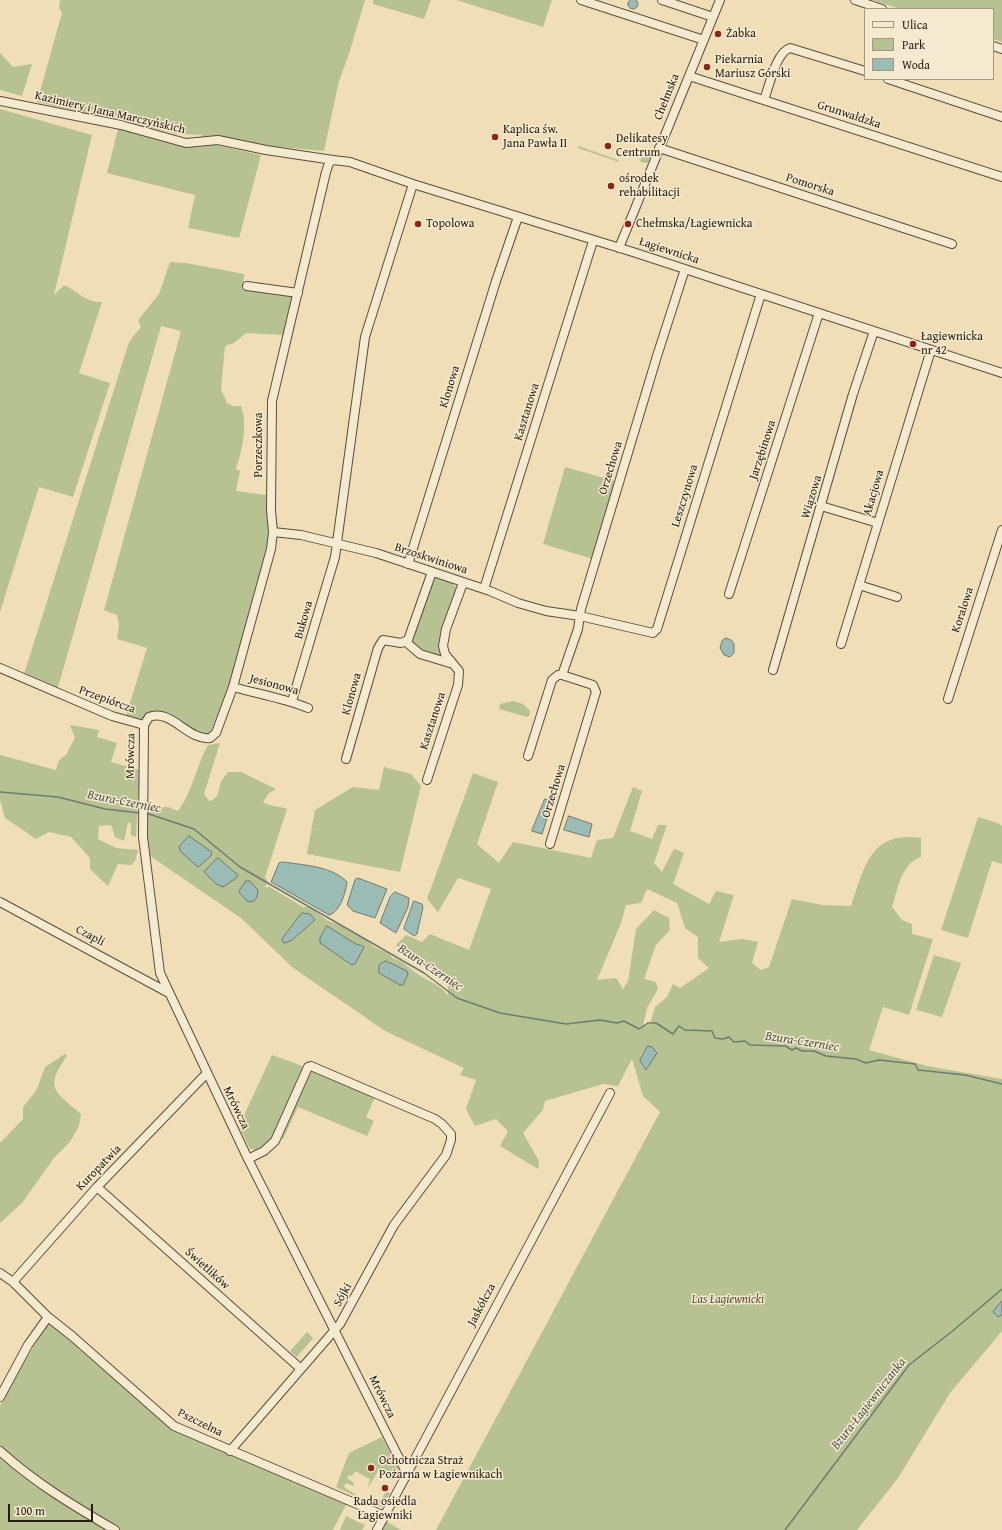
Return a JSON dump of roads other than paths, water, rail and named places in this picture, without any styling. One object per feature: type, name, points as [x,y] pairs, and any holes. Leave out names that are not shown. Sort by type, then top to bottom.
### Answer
[{"type":"street","points":[[581,0],[704,40]]},
{"type":"street","points":[[662,0],[713,17]]},
{"type":"street","name":"Chełmska","points":[[619,248],[720,0]]},
{"type":"street","points":[[855,0],[879,8]]},
{"type":"street","points":[[764,100],[779,58],[786,49],[790,48],[864,71]]},
{"type":"street","name":"Grunwaldzka","points":[[689,76],[1002,178]]},
{"type":"street","points":[[891,80],[1002,117]]},
{"type":"street","name":"Kazimiery i Jana Marczyńskich","points":[[0,101],[121,125],[186,143],[218,140],[331,162]]},
{"type":"street","name":"Pomorska","points":[[660,148],[952,244]]},
{"type":"street","name":"Łagiewnicka","points":[[331,162],[350,162],[413,184],[685,269],[1002,373]]},
{"type":"street","name":"Porzeczkowa","points":[[219,726],[234,686],[271,549],[274,532],[271,510],[272,401],[331,162]]},
{"type":"street","points":[[336,545],[361,353],[369,320],[413,184]]},
{"type":"street","name":"Klonowa","points":[[408,564],[496,281],[518,217]]},
{"type":"street","name":"Kasztanowa","points":[[484,589],[593,241]]},
{"type":"street","name":"Orzechowa","points":[[562,675],[578,628],[580,616],[657,356],[685,269]]},
{"type":"street","points":[[247,286],[298,293]]},
{"type":"street","name":"Leszczynowa","points":[[580,616],[651,633],[657,629],[761,294]]},
{"type":"street","name":"Jarzębinowa","points":[[728,594],[819,313]]},
{"type":"street","name":"Wiązowa","points":[[773,670],[853,394],[874,331]]},
{"type":"street","name":"Akacjowa","points":[[841,644],[931,350]]},
{"type":"street","points":[[821,506],[878,523]]},
{"type":"street","name":"Koralowa","points":[[948,699],[1002,530]]},
{"type":"street","name":"Brzoskwiniowa","points":[[274,532],[301,535],[336,545],[376,553],[484,589],[518,603],[580,616]]},
{"type":"street","name":"Bukowa","points":[[292,701],[334,557],[336,545]]},
{"type":"street","points":[[432,572],[412,633],[406,642],[420,654],[454,664]]},
{"type":"street","name":"Kasztanowa","points":[[427,780],[458,685],[459,671],[445,654],[443,640],[463,582]]},
{"type":"street","points":[[859,585],[897,597]]},
{"type":"street","name":"Klonowa","points":[[346,758],[381,642],[386,640],[406,642]]},
{"type":"street","name":"Przepiórcza","points":[[0,668],[112,716],[144,725],[149,717],[153,715],[162,716],[206,739],[213,737],[219,726]]},
{"type":"street","name":"Orzechowa","points":[[528,756],[552,680],[558,675],[562,675],[593,685],[596,692],[550,844]]},
{"type":"street","name":"Jesionowa","points":[[234,686],[282,700],[292,701],[308,708]]},
{"type":"street","name":"Mrówcza","points":[[144,725],[142,808],[145,856],[159,971],[167,992],[206,1074],[406,1474]]},
{"type":"street","name":"Czapli","points":[[0,902],[148,980],[167,992]]},
{"type":"street","points":[[148,980],[159,971]]},
{"type":"street","name":"Sójki","points":[[230,1451],[335,1330],[344,1317],[397,1221],[446,1155],[451,1140],[451,1134],[442,1124],[434,1119],[311,1066],[308,1067],[275,1141],[264,1151],[248,1159]]},
{"type":"street","name":"Kuropatwia","points":[[13,1282],[97,1187],[206,1074]]},
{"type":"street","name":"Jaskółcza","points":[[377,1530],[610,1093]]},
{"type":"street","name":"Świetlików","points":[[97,1187],[300,1369]]},
{"type":"street","name":"Pszczelna","points":[[0,1273],[13,1282],[48,1317],[72,1336],[174,1426],[385,1516]]},
{"type":"street","points":[[0,1397],[28,1345],[48,1317]]},
{"type":"street","points":[[0,1451],[22,1471],[49,1491],[115,1530]]},
{"type":"water","points":[[631,-1],[635,-1],[637,0],[637,8],[631,9],[628,6],[628,2]]},
{"type":"water","points":[[726,638],[731,640],[734,644],[734,653],[730,657],[724,655],[720,648],[722,641]]},
{"type":"water","points":[[545,799],[552,801],[542,834],[532,831]]},
{"type":"water","points":[[569,816],[592,824],[589,837],[564,830]]},
{"type":"water","points":[[189,836],[212,852],[211,856],[198,867],[181,852],[179,847]]},
{"type":"water","points":[[218,858],[238,875],[223,887],[216,884],[204,872]]},
{"type":"water","points":[[283,862],[325,869],[341,877],[347,882],[344,896],[336,910],[329,915],[271,882],[279,863]]},
{"type":"water","points":[[358,878],[387,889],[375,918],[353,911],[347,905],[355,880]]},
{"type":"water","points":[[246,881],[250,881],[258,890],[257,897],[253,902],[247,901],[239,892]]},
{"type":"water","points":[[395,892],[409,898],[408,907],[396,933],[380,923],[390,897]]},
{"type":"water","points":[[414,901],[422,904],[423,907],[417,934],[414,936],[404,929]]},
{"type":"water","points":[[302,913],[310,914],[315,920],[292,940],[285,943],[283,942],[282,939]]},
{"type":"water","points":[[327,926],[356,944],[364,947],[355,964],[352,965],[320,943],[320,938]]},
{"type":"water","points":[[386,961],[407,971],[408,974],[403,985],[400,985],[379,973],[379,965]]},
{"type":"water","points":[[648,1046],[652,1047],[657,1053],[646,1070],[640,1061]]},
{"type":"water","points":[[1002,1301],[1002,1315],[998,1317],[993,1312]]},
{"type":"waterway","name":"Bzura-Czerniec","points":[[0,792],[58,797],[105,809],[140,813]]},
{"type":"waterway","name":"Bzura-Czerniec","points":[[146,813],[194,829],[240,867],[424,973],[457,998],[500,1013],[566,1024],[600,1020],[617,1023],[624,1021],[639,1029],[648,1023],[656,1023],[673,1034],[679,1026],[685,1030],[712,1031],[715,1038],[723,1039],[729,1037],[734,1042],[745,1041],[750,1045],[785,1046],[792,1050],[796,1048],[802,1051],[814,1051],[826,1056],[856,1059],[866,1063],[879,1060],[915,1064],[918,1070],[965,1075],[1002,1084]]},
{"type":"waterway","name":"Bzura-Łagiewniczanka","points":[[785,1530],[909,1365],[955,1329],[1002,1289]]},
{"type":"place","name":"Żabka","points":[[718,34]]},
{"type":"place","name":"Piekarnia Mariusz Górski","points":[[707,67]]},
{"type":"place","name":"Kaplica św. Jana Pawła II","points":[[495,137]]},
{"type":"place","name":"Delikatesy Centrum","points":[[608,146]]},
{"type":"place","name":"ośrodek rehabilitacji","points":[[611,186]]},
{"type":"place","name":"Topolowa","points":[[418,224]]},
{"type":"place","name":"Chełmska/Łagiewnicka","points":[[628,224]]},
{"type":"place","name":"Łagiewnicka nr 42","points":[[913,344]]},
{"type":"place","name":"Ochotnicza Straż Pożarna w Łagiewnikach","points":[[371,1468]]},
{"type":"place","name":"Rada osiedla Łagiewniki","points":[[385,1488]]},
{"type":"park label","name":"Las Łagiewnicki","points":[[728,1300]]}]
